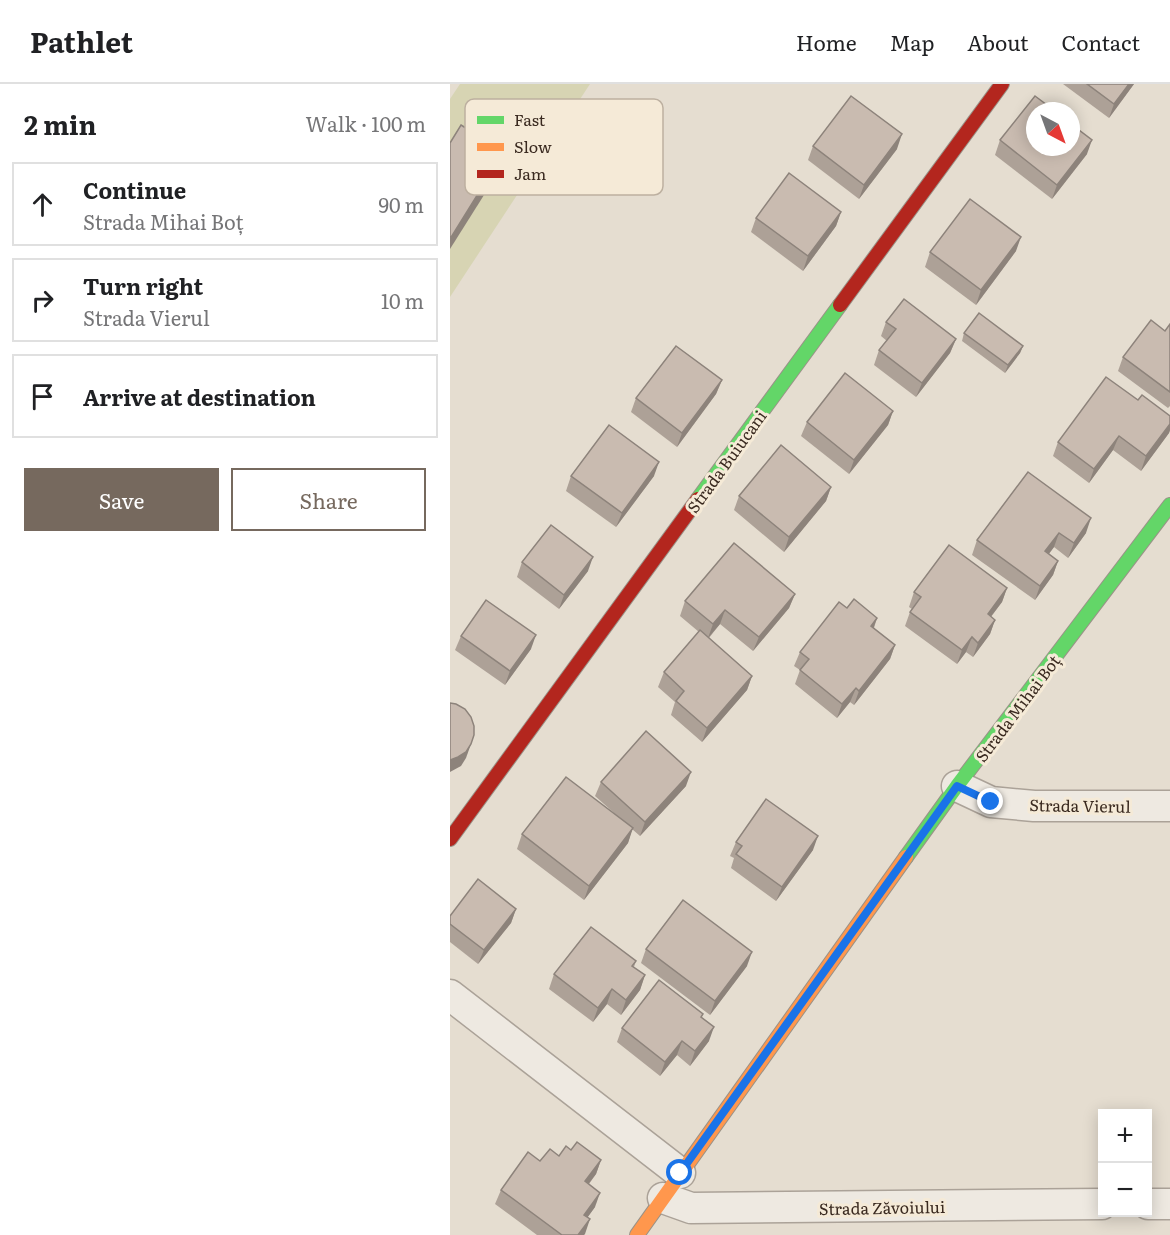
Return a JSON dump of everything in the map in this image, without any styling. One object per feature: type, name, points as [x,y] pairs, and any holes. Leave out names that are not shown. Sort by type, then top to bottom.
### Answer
[{"type":"street","name":"Strada Buiucani","points":[[450,838],[1002,84]]},
{"type":"street","name":"Strada Mihai Boț","points":[[637,1235],[957,786],[1170,505]]},
{"type":"street","name":"Strada Vierul","points":[[957,786],[991,802],[1034,806],[1170,806]]},
{"type":"street","points":[[450,995],[680,1173]]},
{"type":"street","name":"Strada Zăvoiului","points":[[663,1198],[691,1208],[1098,1204]]},
{"type":"street","points":[[1152,1204],[1170,1204]]},
{"type":"shaded area","points":[[460,84],[590,84],[580,99],[465,99],[465,195],[517,195],[450,297],[450,99]]},
{"type":"building","points":[[1087,84],[1129,84],[1114,104]]},
{"type":"building","points":[[851,96],[902,134],[864,185],[813,146]]},
{"type":"building","points":[[1035,96],[1043,102],[1030,102]]},
{"type":"building","points":[[1026,107],[1026,156],[1080,156],[1057,185],[1000,140]]},
{"type":"building","points":[[461,125],[465,128],[465,195],[477,195],[450,239],[450,143]]},
{"type":"building","points":[[1080,131],[1092,140],[1080,155]]},
{"type":"building","points":[[789,173],[841,212],[808,256],[756,218]]},
{"type":"building","points":[[970,199],[1021,237],[981,290],[930,252]]},
{"type":"building","points":[[904,299],[956,339],[922,383],[879,350],[896,329],[886,322]]},
{"type":"building","points":[[979,313],[1023,346],[1008,365],[964,333]]},
{"type":"building","points":[[1151,320],[1165,331],[1170,324],[1170,392],[1123,357]]},
{"type":"building","points":[[676,346],[722,380],[682,433],[636,398]]},
{"type":"building","points":[[845,373],[893,411],[854,460],[807,422]]},
{"type":"building","points":[[1106,377],[1138,400],[1142,395],[1170,416],[1170,424],[1146,456],[1119,436],[1094,469],[1058,442]]},
{"type":"building","points":[[609,425],[659,462],[622,513],[571,476]]},
{"type":"building","points":[[781,445],[831,487],[789,537],[739,496]]},
{"type":"building","points":[[1028,472],[1091,518],[1074,543],[1059,533],[1045,551],[1058,561],[1040,586],[977,540]]},
{"type":"building","points":[[551,525],[593,557],[564,595],[522,562]]},
{"type":"building","points":[[734,543],[795,594],[759,637],[725,610],[713,624],[685,601]]},
{"type":"building","points":[[949,545],[1007,588],[988,614],[995,620],[978,643],[972,637],[962,650],[910,612],[921,597],[914,592]]},
{"type":"building","points":[[854,599],[877,618],[871,626],[895,645],[859,691],[856,688],[842,704],[800,670],[809,659],[800,652],[839,602],[847,608]]},
{"type":"building","points":[[486,600],[536,635],[510,671],[461,636]]},
{"type":"building","points":[[700,630],[752,676],[707,728],[676,701],[684,691],[664,672]]},
{"type":"building","points":[[450,703],[465,709],[471,717],[474,735],[466,752],[450,760]]},
{"type":"building","points":[[646,731],[691,772],[645,822],[601,782]]},
{"type":"building","points":[[566,777],[633,828],[589,886],[522,834]]},
{"type":"building","points":[[766,799],[818,836],[782,887],[736,854],[742,846],[736,842]]},
{"type":"building","points":[[478,879],[516,909],[484,950],[450,924],[450,916]]},
{"type":"building","points":[[683,900],[752,952],[715,1001],[646,949]]},
{"type":"building","points":[[591,927],[636,961],[632,966],[645,975],[626,1000],[612,989],[598,1008],[554,974]]},
{"type":"building","points":[[659,980],[703,1014],[701,1017],[714,1027],[695,1051],[682,1041],[665,1062],[622,1028]]},
{"type":"building","points":[[577,1142],[601,1160],[585,1181],[600,1193],[584,1215],[590,1219],[578,1235],[562,1235],[501,1190],[528,1152],[540,1161],[550,1149],[559,1156],[566,1146],[571,1150]]},
{"type":"traffic: fast","points":[[698,499],[840,305]]},
{"type":"traffic: fast","points":[[906,857],[957,786],[1170,505]]},
{"type":"traffic: slow","points":[[637,1235],[906,857]]},
{"type":"traffic: jam","points":[[840,305],[1002,84]]},
{"type":"traffic: jam","points":[[450,839],[698,499]]},
{"type":"route","points":[[680,1173],[957,786],[991,802]]}]
